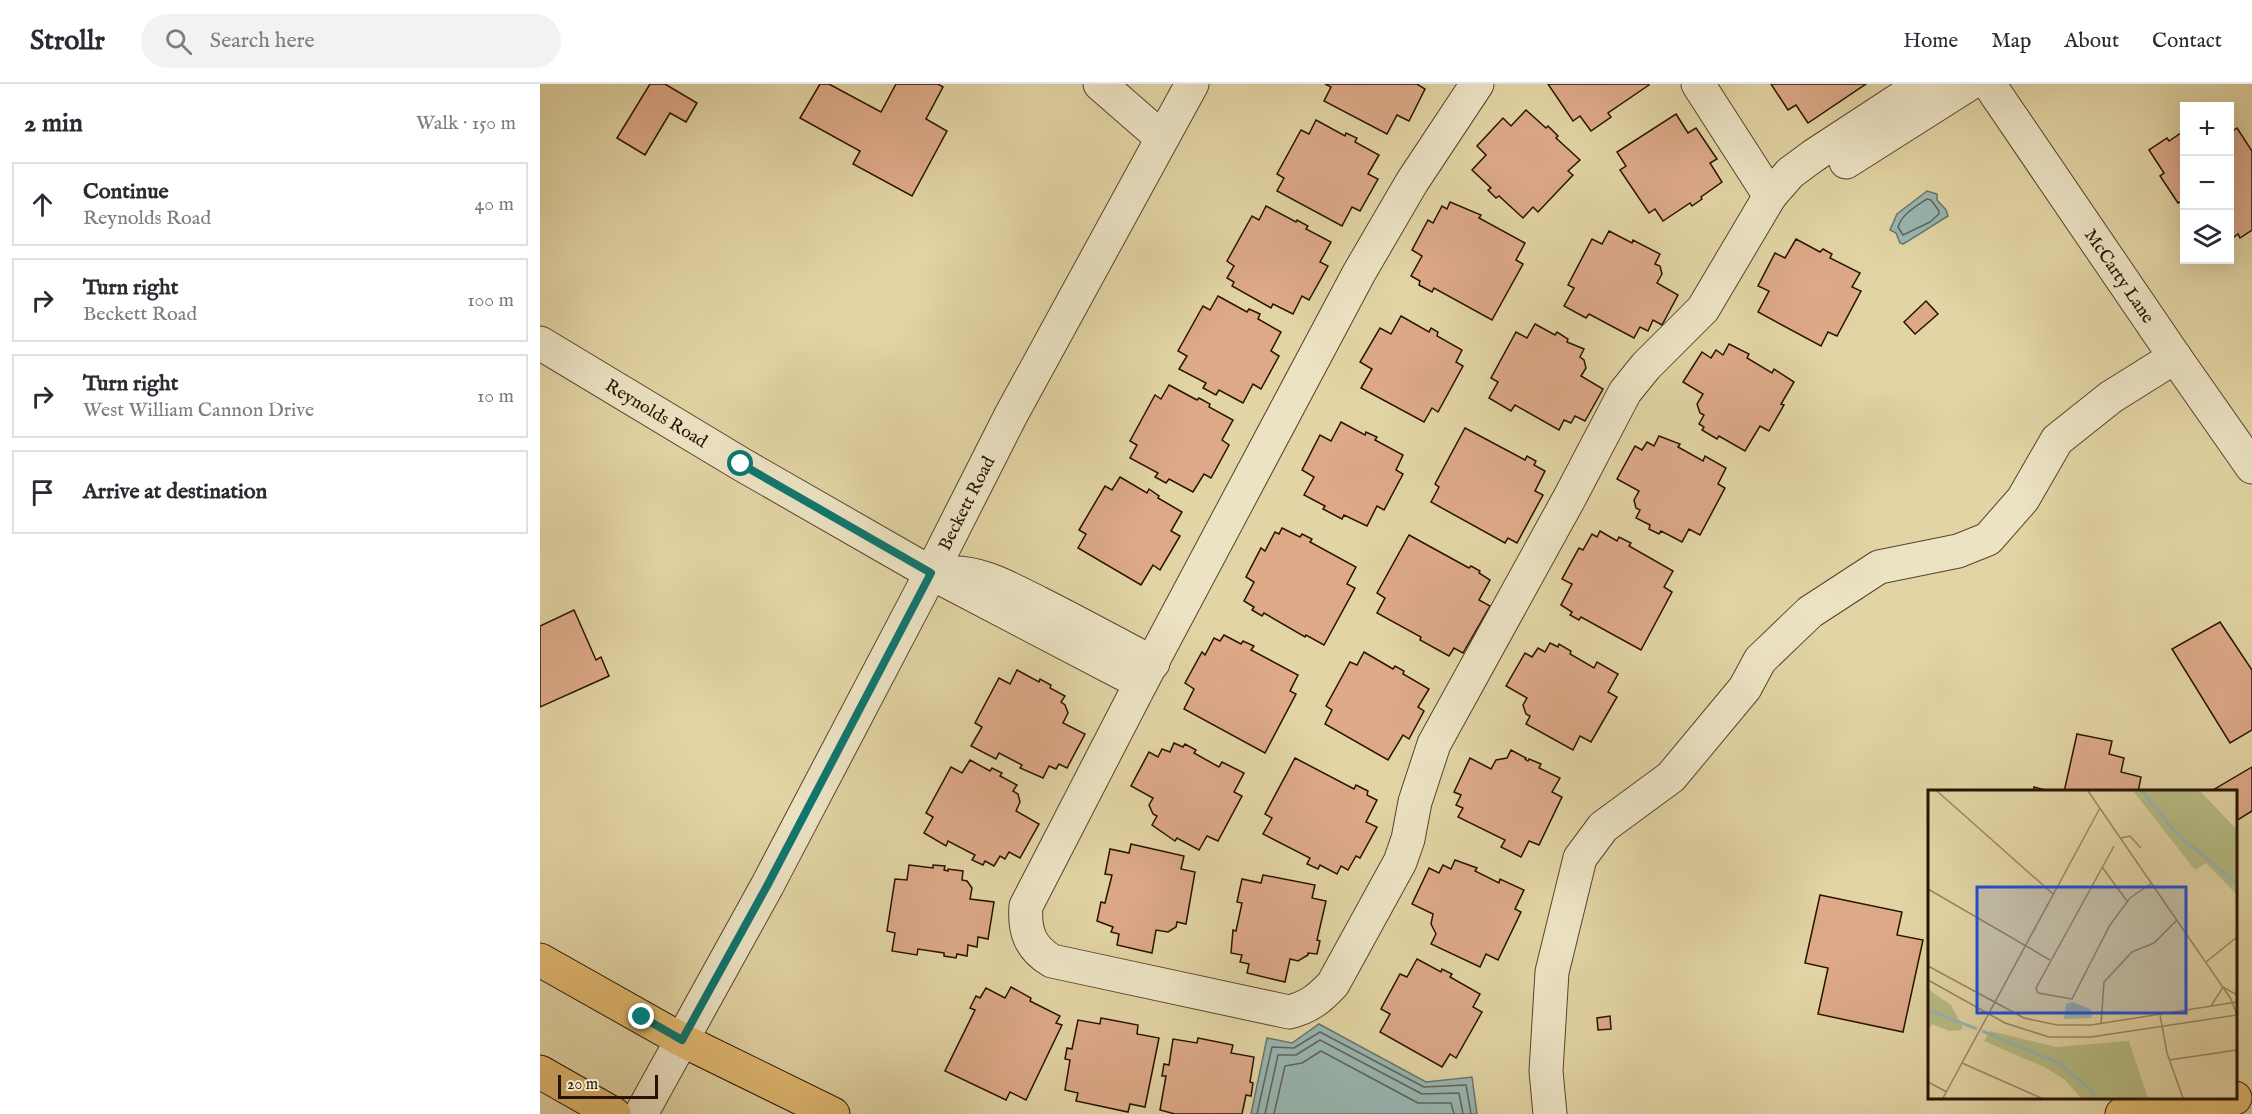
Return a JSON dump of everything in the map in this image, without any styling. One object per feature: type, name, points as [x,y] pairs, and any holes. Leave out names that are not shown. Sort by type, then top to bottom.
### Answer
[{"type":"main road","points":[[540,960],[682,1040],[833,1114]]},
{"type":"main road","points":[[540,1072],[614,1114]]},
{"type":"main road","points":[[2237,1097],[2252,1095]]},
{"type":"main road","points":[[2122,1114],[2222,1099]]},
{"type":"street","points":[[1100,84],[1162,138]]},
{"type":"street","name":"Beckett Road","points":[[641,1114],[767,886],[1011,415],[1192,84]]},
{"type":"street","points":[[1477,84],[1412,182],[1359,273],[1026,906],[1025,920],[1030,938],[1038,952],[1052,961],[1289,1012],[1305,1008],[1318,1000],[1333,984],[1400,862],[1408,839],[1417,793],[1434,744],[1565,507],[1625,392],[1646,366],[1703,309],[1770,195],[1790,173],[1923,84]]},
{"type":"street","points":[[1698,84],[1770,195]]},
{"type":"street","points":[[1770,195],[1839,166],[1969,84]]},
{"type":"street","name":"McCarty Lane","points":[[1989,84],[2252,466]]},
{"type":"street","name":"Reynolds Road","points":[[540,343],[741,464],[931,573],[1147,673]]},
{"type":"street","points":[[1550,1114],[1546,1071],[1552,972],[1580,858],[1603,827],[1671,777],[1725,715],[1745,688],[1760,660],[1810,612],[1879,567],[1958,551],[1988,539],[2024,499],[2058,440],[2111,397],[2175,357]]},
{"type":"water","points":[[1927,191],[1937,194],[1937,200],[1948,216],[1903,244],[1900,243],[1896,233],[1890,230],[1897,214]]},
{"type":"water","points":[[1319,1024],[1426,1082],[1472,1077],[1477,1114],[1251,1114],[1267,1038],[1292,1043]]},
{"type":"building","points":[[650,84],[665,84],[697,103],[686,122],[670,113],[645,155],[617,138]]},
{"type":"building","points":[[820,84],[829,84],[881,112],[896,84],[938,84],[943,87],[926,119],[947,131],[912,196],[853,164],[860,151],[800,118]]},
{"type":"building","points":[[1325,84],[1417,84],[1425,89],[1409,121],[1397,115],[1387,134],[1324,101],[1331,87]]},
{"type":"building","points":[[1548,84],[1649,85],[1608,113],[1611,117],[1591,131],[1580,116],[1573,121]]},
{"type":"building","points":[[1771,84],[1866,84],[1808,123],[1796,105],[1788,110]]},
{"type":"building","points":[[1526,110],[1546,128],[1548,126],[1558,136],[1556,138],[1580,160],[1568,171],[1573,175],[1538,212],[1533,207],[1523,218],[1499,196],[1496,198],[1488,190],[1491,188],[1472,170],[1486,155],[1477,146],[1503,118],[1511,126]]},
{"type":"building","points":[[1676,114],[1688,133],[1696,128],[1717,159],[1710,163],[1722,182],[1692,206],[1690,203],[1663,221],[1655,209],[1649,213],[1620,170],[1626,166],[1617,152]]},
{"type":"building","points":[[1316,120],[1345,136],[1346,133],[1357,138],[1355,142],[1379,155],[1368,174],[1378,179],[1360,211],[1352,207],[1342,226],[1277,191],[1284,178],[1277,174],[1301,130],[1309,134]]},
{"type":"building","points":[[2237,128],[2252,151],[2252,230],[2240,238],[2238,234],[2234,237],[2234,130]]},
{"type":"building","points":[[2180,134],[2180,202],[2178,203],[2160,176],[2164,173],[2149,150],[2167,138],[2169,141]]},
{"type":"building","points":[[1450,202],[1481,215],[1479,218],[1525,243],[1516,260],[1523,264],[1492,320],[1434,288],[1432,292],[1419,285],[1420,281],[1411,276],[1422,256],[1412,250],[1428,220],[1433,223],[1442,206],[1447,209]]},
{"type":"building","points":[[1266,206],[1308,226],[1306,229],[1331,242],[1320,262],[1328,266],[1309,300],[1302,296],[1293,314],[1273,304],[1271,308],[1232,286],[1234,282],[1227,278],[1234,266],[1227,261],[1252,216],[1259,220]]},
{"type":"building","points":[[1609,231],[1660,254],[1655,264],[1660,266],[1662,274],[1657,283],[1678,295],[1662,325],[1653,320],[1648,331],[1640,327],[1634,338],[1589,314],[1586,318],[1564,306],[1574,288],[1568,285],[1592,239],[1602,244]]},
{"type":"building","points":[[1796,239],[1820,252],[1823,249],[1832,254],[1830,258],[1860,273],[1852,287],[1861,291],[1837,336],[1828,332],[1821,346],[1758,312],[1769,291],[1758,286],[1775,253],[1785,258]]},
{"type":"building","points":[[1218,296],[1247,312],[1249,309],[1260,314],[1258,319],[1281,332],[1271,351],[1279,356],[1261,389],[1253,384],[1243,403],[1219,390],[1216,395],[1203,388],[1206,383],[1179,369],[1187,356],[1178,351],[1203,306],[1210,310]]},
{"type":"building","points":[[1926,301],[1938,314],[1915,334],[1904,322]]},
{"type":"building","points":[[1401,316],[1429,332],[1431,328],[1438,332],[1437,336],[1462,350],[1456,362],[1463,366],[1438,412],[1432,408],[1424,422],[1361,388],[1372,369],[1360,362],[1380,328],[1391,334]]},
{"type":"building","points":[[1535,324],[1555,335],[1557,332],[1568,339],[1567,342],[1584,349],[1580,357],[1584,360],[1586,368],[1581,376],[1603,389],[1585,421],[1575,416],[1571,423],[1564,420],[1559,430],[1515,405],[1511,411],[1489,398],[1498,382],[1491,378],[1516,332],[1527,338]]},
{"type":"building","points":[[1729,344],[1749,354],[1747,358],[1772,373],[1774,369],[1794,382],[1769,431],[1760,426],[1745,451],[1719,436],[1717,439],[1702,430],[1704,427],[1699,424],[1704,415],[1700,413],[1697,404],[1703,394],[1683,382],[1702,352],[1711,358],[1716,350],[1723,355]]},
{"type":"building","points":[[1169,385],[1197,400],[1199,398],[1210,404],[1209,407],[1233,420],[1222,440],[1229,445],[1211,478],[1204,474],[1193,492],[1169,479],[1166,483],[1155,477],[1158,473],[1130,458],[1137,445],[1130,441],[1155,395],[1161,399]]},
{"type":"building","points":[[1341,422],[1365,435],[1366,432],[1377,437],[1375,440],[1403,455],[1396,470],[1403,474],[1384,510],[1377,506],[1367,526],[1344,515],[1342,519],[1323,509],[1325,506],[1304,495],[1314,477],[1302,470],[1320,435],[1331,441]]},
{"type":"building","points":[[1465,428],[1525,460],[1527,456],[1536,461],[1534,465],[1545,471],[1535,491],[1543,495],[1517,543],[1508,538],[1505,543],[1431,502],[1439,487],[1435,484]]},
{"type":"building","points":[[1659,436],[1680,444],[1678,447],[1703,461],[1705,456],[1726,468],[1718,484],[1725,488],[1700,535],[1689,529],[1682,542],[1661,531],[1659,534],[1649,529],[1650,525],[1636,518],[1640,510],[1636,508],[1634,500],[1639,491],[1617,479],[1635,446],[1642,450],[1647,442],[1654,446]]},
{"type":"building","points":[[1120,477],[1147,493],[1149,489],[1159,496],[1158,498],[1182,512],[1171,531],[1180,536],[1160,570],[1153,565],[1141,585],[1078,548],[1086,534],[1079,530],[1105,486],[1112,490]]},
{"type":"building","points":[[1282,528],[1300,537],[1302,534],[1312,539],[1310,542],[1356,567],[1347,584],[1355,588],[1324,645],[1306,635],[1305,637],[1264,613],[1262,616],[1244,601],[1254,582],[1246,577],[1261,548],[1265,551],[1275,532],[1279,534]]},
{"type":"building","points":[[1600,531],[1617,541],[1619,537],[1631,543],[1629,546],[1673,571],[1664,587],[1672,592],[1641,650],[1581,617],[1579,620],[1570,615],[1572,612],[1561,605],[1572,584],[1562,579],[1579,548],[1583,550],[1592,534],[1597,537]]},
{"type":"building","points":[[1409,535],[1469,568],[1471,566],[1480,571],[1479,573],[1490,580],[1479,600],[1490,606],[1463,653],[1454,648],[1449,656],[1420,640],[1421,637],[1377,613],[1385,598],[1377,593]]},
{"type":"building","points":[[574,610],[596,660],[601,657],[609,676],[540,707],[540,626]]},
{"type":"building","points":[[2220,622],[2252,670],[2252,730],[2230,743],[2172,649]]},
{"type":"building","points":[[1224,635],[1241,644],[1243,641],[1254,646],[1251,650],[1298,675],[1290,691],[1296,694],[1265,753],[1184,709],[1194,689],[1185,683],[1202,652],[1205,655],[1214,638],[1220,641]]},
{"type":"building","points":[[1550,643],[1558,647],[1559,644],[1571,651],[1570,654],[1594,668],[1597,662],[1618,674],[1608,692],[1617,697],[1591,742],[1580,736],[1573,750],[1526,724],[1530,716],[1526,714],[1523,705],[1527,698],[1506,686],[1525,653],[1532,657],[1538,648],[1545,652]]},
{"type":"building","points":[[1364,652],[1393,669],[1395,666],[1404,671],[1403,674],[1429,689],[1418,707],[1424,711],[1409,739],[1403,735],[1388,760],[1325,724],[1332,710],[1326,706],[1350,662],[1357,665]]},
{"type":"building","points":[[1017,670],[1039,682],[1040,679],[1051,685],[1050,688],[1065,696],[1061,702],[1068,713],[1063,723],[1085,734],[1067,768],[1059,764],[1056,769],[1049,766],[1043,778],[1020,768],[1022,765],[999,753],[996,759],[971,746],[982,727],[975,723],[999,678],[1010,684]]},
{"type":"building","points":[[2077,734],[2112,741],[2109,754],[2124,758],[2121,772],[2141,777],[2138,790],[2064,790]]},
{"type":"building","points":[[1174,743],[1183,747],[1185,744],[1196,750],[1194,753],[1219,767],[1222,762],[1244,773],[1234,792],[1242,796],[1218,841],[1207,836],[1199,850],[1177,838],[1175,841],[1152,825],[1157,816],[1153,814],[1149,805],[1153,798],[1131,786],[1149,752],[1158,757],[1162,749],[1170,752]]},
{"type":"building","points":[[1511,750],[1528,761],[1529,759],[1541,764],[1539,768],[1560,778],[1552,792],[1562,797],[1539,845],[1529,841],[1521,857],[1501,847],[1505,840],[1458,817],[1463,808],[1456,805],[1461,795],[1454,792],[1470,758],[1491,769],[1496,760],[1507,758]]},
{"type":"building","points":[[1295,758],[1354,789],[1356,785],[1368,791],[1367,795],[1377,800],[1366,822],[1377,827],[1360,858],[1356,856],[1348,870],[1341,866],[1337,874],[1320,865],[1318,869],[1307,864],[1310,858],[1263,834],[1272,818],[1265,814]]},
{"type":"building","points":[[970,760],[990,771],[992,768],[1002,773],[1000,776],[1017,785],[1013,791],[1018,794],[1020,802],[1016,811],[1039,824],[1020,858],[1009,852],[1005,859],[1000,856],[994,866],[985,861],[983,865],[972,860],[975,855],[948,841],[946,846],[924,833],[933,817],[926,813],[951,767],[962,773]]},
{"type":"building","points":[[2252,767],[2252,811],[2237,820],[2237,790],[2213,790]]},
{"type":"building","points":[[1131,844],[1184,856],[1181,869],[1195,872],[1186,924],[1177,922],[1176,927],[1168,932],[1156,930],[1152,953],[1117,945],[1119,934],[1111,932],[1113,927],[1097,921],[1101,902],[1105,903],[1112,875],[1105,874],[1110,849],[1129,853]]},
{"type":"building","points":[[1455,860],[1477,868],[1475,871],[1499,883],[1500,879],[1524,890],[1515,909],[1521,912],[1498,960],[1486,954],[1480,967],[1431,944],[1436,934],[1431,924],[1433,914],[1412,904],[1429,868],[1439,873],[1443,865],[1451,869]]},
{"type":"building","points":[[909,865],[933,868],[933,865],[945,866],[944,870],[963,871],[962,880],[967,881],[972,888],[970,899],[994,902],[988,939],[978,937],[977,947],[968,945],[967,956],[957,954],[956,958],[944,956],[944,953],[918,949],[917,955],[892,951],[895,933],[887,931],[895,879],[907,880]]},
{"type":"building","points":[[1263,875],[1315,885],[1312,898],[1326,901],[1317,940],[1320,941],[1317,954],[1308,953],[1298,961],[1290,959],[1285,982],[1247,973],[1249,964],[1240,962],[1242,955],[1231,953],[1233,930],[1236,931],[1242,903],[1237,902],[1242,879],[1261,883]]},
{"type":"building","points":[[1820,895],[1902,912],[1897,935],[1923,940],[1903,1032],[1818,1014],[1828,968],[1805,963]]},
{"type":"building","points":[[1417,959],[1441,972],[1442,969],[1452,974],[1450,977],[1480,994],[1473,1007],[1482,1012],[1456,1058],[1450,1054],[1442,1067],[1380,1032],[1390,1014],[1381,1009],[1400,974],[1407,977]]},
{"type":"building","points":[[1011,987],[1031,998],[1030,1001],[1060,1016],[1056,1023],[1062,1025],[1026,1100],[1010,1092],[1006,1100],[945,1071],[975,1010],[970,1008],[976,996],[980,998],[986,988],[1005,998]]},
{"type":"building","points":[[1610,1016],[1611,1029],[1598,1030],[1597,1018]]},
{"type":"building","points":[[1101,1018],[1138,1025],[1137,1034],[1159,1038],[1145,1107],[1130,1104],[1128,1112],[1076,1101],[1078,1093],[1065,1090],[1070,1060],[1065,1059],[1067,1048],[1072,1049],[1078,1020],[1100,1024]]},
{"type":"building","points":[[1198,1038],[1233,1045],[1231,1053],[1254,1057],[1250,1082],[1253,1083],[1251,1096],[1246,1095],[1242,1114],[1175,1114],[1160,1110],[1166,1076],[1162,1076],[1164,1064],[1169,1065],[1173,1039],[1197,1043]]},
{"type":"route","points":[[642,1017],[682,1040],[767,886],[931,573],[741,464]]}]
